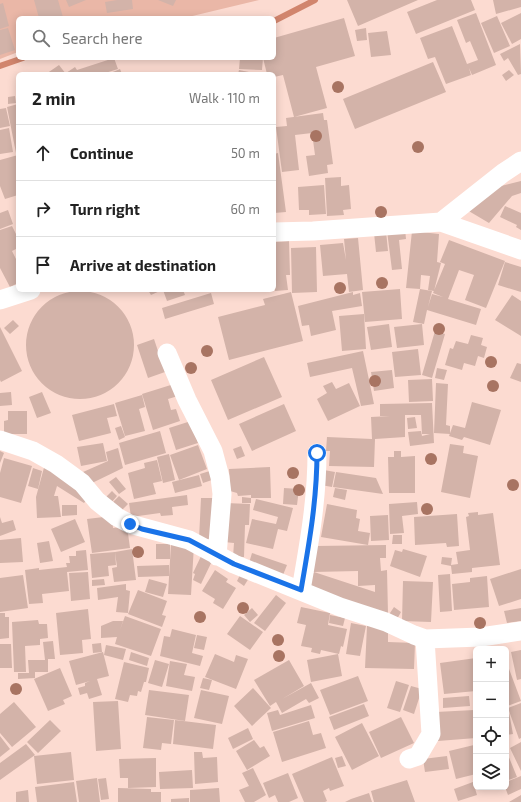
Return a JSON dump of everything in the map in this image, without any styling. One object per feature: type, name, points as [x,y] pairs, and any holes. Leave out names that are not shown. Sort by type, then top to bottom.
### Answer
[{"type":"street","points":[[441,222],[503,173],[521,161]]},
{"type":"street","points":[[276,232],[314,231],[441,222],[521,250]]},
{"type":"street","points":[[0,300],[25,292]]},
{"type":"street","points":[[167,353],[187,400],[213,451],[220,477],[222,494],[217,556]]},
{"type":"street","points":[[0,440],[33,451],[56,464],[82,483],[97,501],[124,521],[142,529],[189,540],[234,564],[340,607],[386,622],[425,638],[481,637],[521,631]]},
{"type":"street","points":[[301,590],[313,524],[317,490],[317,453]]},
{"type":"street","points":[[409,759],[418,756],[431,734],[425,638]]},
{"type":"shaded area","points":[[0,0],[259,0],[192,16],[16,16],[16,53],[0,59]]},
{"type":"building","points":[[34,0],[58,0],[63,16],[38,16]]},
{"type":"building","points":[[66,0],[86,0],[69,7]]},
{"type":"building","points":[[132,0],[133,9],[107,13],[105,2]]},
{"type":"building","points":[[158,0],[176,0],[173,6]]},
{"type":"building","points":[[347,0],[418,0],[358,26]]},
{"type":"building","points":[[437,0],[471,0],[475,10],[416,34],[407,12]]},
{"type":"building","points":[[493,0],[521,0],[521,7],[496,14]]},
{"type":"building","points":[[3,3],[9,26],[0,29],[0,4]]},
{"type":"building","points":[[476,13],[496,65],[472,75],[469,68],[471,75],[446,84],[435,57],[428,59],[420,38],[452,26],[467,64],[478,60],[470,41],[466,43],[457,20]]},
{"type":"building","points":[[521,13],[521,39],[512,44],[501,23]]},
{"type":"building","points":[[497,16],[510,46],[494,53],[481,23]]},
{"type":"building","points":[[344,18],[355,56],[316,67],[327,108],[294,117],[283,75],[276,77],[276,72],[266,72],[264,60],[276,60],[276,37]]},
{"type":"building","points":[[8,28],[15,50],[0,55],[0,30]]},
{"type":"building","points":[[366,28],[367,40],[357,41],[355,30]]},
{"type":"building","points":[[387,31],[391,55],[371,57],[368,33]]},
{"type":"building","points":[[520,44],[521,74],[518,75],[508,58],[504,61],[500,54]]},
{"type":"building","points":[[108,60],[115,60],[118,69],[108,72],[68,72],[75,67],[77,70]]},
{"type":"building","points":[[240,60],[263,60],[262,70],[239,69]]},
{"type":"building","points":[[433,62],[446,92],[355,129],[343,99]]},
{"type":"building","points":[[59,65],[64,72],[49,72]]},
{"type":"building","points":[[120,69],[121,72],[113,72]]},
{"type":"building","points":[[239,70],[249,72],[238,72]]},
{"type":"building","points":[[509,70],[514,75],[506,81],[502,75]]},
{"type":"building","points":[[15,96],[16,103],[8,104],[8,97]]},
{"type":"building","points":[[16,105],[16,153],[7,107]]},
{"type":"building","points":[[6,108],[10,126],[0,128],[0,109]]},
{"type":"building","points":[[323,113],[324,120],[327,120],[333,164],[327,165],[328,173],[309,176],[306,156],[315,155],[312,133],[295,135],[299,170],[282,172],[276,127],[287,126],[286,118]]},
{"type":"building","points":[[9,128],[13,152],[0,154],[0,130]]},
{"type":"building","points":[[278,153],[286,212],[276,213],[276,154]]},
{"type":"building","points":[[16,156],[16,196],[5,199],[0,186],[0,160]]},
{"type":"building","points":[[341,177],[341,186],[349,185],[351,209],[343,210],[344,215],[327,216],[325,178]]},
{"type":"building","points":[[521,181],[521,193],[512,196],[489,223],[467,210],[501,186]]},
{"type":"building","points":[[324,185],[326,214],[309,215],[309,210],[299,210],[298,187]]},
{"type":"building","points":[[505,206],[521,213],[521,230],[516,227],[517,225],[500,217]]},
{"type":"building","points":[[8,210],[13,224],[0,229],[0,213]]},
{"type":"building","points":[[12,226],[16,234],[16,249],[12,251],[16,259],[16,284],[10,287],[0,268],[0,230]]},
{"type":"building","points":[[405,229],[406,239],[399,240],[402,269],[392,270],[387,231]]},
{"type":"building","points":[[386,231],[388,251],[376,252],[374,233]]},
{"type":"building","points":[[412,231],[439,234],[437,262],[441,263],[434,291],[428,290],[430,276],[421,275],[420,289],[406,288]]},
{"type":"building","points":[[358,238],[363,290],[349,292],[347,274],[323,276],[320,245],[343,243],[346,260],[344,239]]},
{"type":"building","points":[[449,240],[505,261],[486,308],[465,300],[474,275],[459,270],[448,299],[481,309],[476,325],[427,310],[424,324],[413,322],[420,289],[432,291],[428,307],[432,294],[443,297],[433,293],[445,264],[440,262]]},
{"type":"building","points":[[289,241],[290,275],[286,275],[288,290],[276,291],[276,242]]},
{"type":"building","points":[[316,247],[317,292],[292,293],[291,248]]},
{"type":"building","points":[[505,262],[521,267],[521,292],[498,285]]},
{"type":"building","points":[[400,289],[402,319],[365,322],[362,292]]},
{"type":"building","points":[[70,292],[90,292],[101,295],[110,300],[125,315],[130,324],[133,335],[133,355],[130,366],[125,375],[110,390],[101,395],[90,398],[70,398],[59,395],[50,390],[35,375],[30,366],[27,355],[27,335],[30,324],[35,315],[50,300],[59,295]]},
{"type":"building","points":[[149,292],[158,292],[151,295]]},
{"type":"building","points":[[164,292],[184,292],[185,295],[167,301]]},
{"type":"building","points":[[291,292],[303,341],[229,360],[218,317],[265,305],[263,299]]},
{"type":"building","points":[[353,292],[353,295],[360,293],[362,306],[332,311],[336,330],[311,336],[309,325],[302,326],[298,306]]},
{"type":"building","points":[[211,293],[214,304],[165,319],[162,308]]},
{"type":"building","points":[[512,295],[521,301],[521,336],[495,320]]},
{"type":"building","points":[[364,314],[366,349],[342,351],[339,316]]},
{"type":"building","points":[[13,320],[19,326],[10,334],[4,328]]},
{"type":"building","points":[[389,324],[392,347],[371,350],[367,327]]},
{"type":"building","points":[[422,324],[424,345],[397,348],[394,327]]},
{"type":"building","points":[[0,327],[22,371],[1,382],[0,380]]},
{"type":"building","points":[[435,331],[445,334],[432,378],[422,375]]},
{"type":"building","points":[[471,335],[483,338],[481,345],[487,347],[484,358],[478,356],[475,366],[464,363],[462,370],[445,365],[450,348],[453,349],[456,341],[468,344]]},
{"type":"building","points":[[154,339],[165,372],[148,378],[137,345]]},
{"type":"building","points":[[418,349],[421,375],[395,377],[392,352]]},
{"type":"building","points":[[363,351],[374,404],[361,406],[352,368],[310,377],[307,363]]},
{"type":"building","points":[[264,357],[282,397],[228,420],[211,380]]},
{"type":"building","points":[[517,363],[521,364],[521,382],[510,378]]},
{"type":"building","points":[[437,368],[447,370],[444,380],[435,378]]},
{"type":"building","points":[[392,370],[394,388],[374,391],[371,372]]},
{"type":"building","points":[[432,379],[433,401],[409,402],[408,380]]},
{"type":"building","points":[[332,382],[336,389],[349,383],[360,406],[328,421],[317,399],[327,393],[323,386]]},
{"type":"building","points":[[436,383],[448,384],[446,425],[450,426],[450,434],[434,433]]},
{"type":"building","points":[[174,384],[178,396],[168,399],[171,410],[176,409],[180,421],[153,430],[142,394]]},
{"type":"building","points":[[11,392],[12,405],[0,406],[0,393]]},
{"type":"building","points":[[42,392],[51,413],[37,418],[29,397]]},
{"type":"building","points":[[142,395],[145,407],[139,409],[145,431],[125,436],[115,403]]},
{"type":"building","points":[[472,402],[501,410],[490,445],[464,437],[462,440],[449,436],[453,425],[465,428]]},
{"type":"building","points":[[432,403],[434,443],[410,446],[408,432],[421,431],[422,436],[430,434],[422,434],[421,415],[405,415],[405,437],[375,439],[374,467],[329,466],[330,451],[326,451],[327,437],[372,439],[371,417],[390,416],[380,416],[380,404]]},
{"type":"building","points":[[114,404],[117,416],[107,418],[111,433],[79,441],[72,415]]},
{"type":"building","points":[[284,404],[296,431],[252,451],[239,424]]},
{"type":"building","points":[[8,411],[27,411],[27,434],[4,434],[4,421],[8,420]]},
{"type":"building","points":[[415,417],[417,428],[408,429],[407,418]]},
{"type":"building","points":[[191,421],[198,443],[176,450],[169,428]]},
{"type":"building","points":[[121,426],[125,437],[119,440],[115,428]]},
{"type":"building","points":[[160,431],[166,453],[125,465],[119,443]]},
{"type":"building","points":[[103,443],[107,461],[81,466],[77,447]]},
{"type":"building","points":[[450,444],[464,446],[463,453],[478,456],[470,498],[441,492]]},
{"type":"building","points":[[198,445],[207,469],[179,480],[170,455]]},
{"type":"building","points":[[241,446],[245,456],[237,459],[233,449]]},
{"type":"building","points":[[118,448],[123,468],[92,483],[83,472],[108,461],[106,452]]},
{"type":"building","points":[[0,451],[4,453],[0,463]]},
{"type":"building","points":[[394,451],[401,451],[401,457],[415,456],[415,493],[389,493],[388,457],[394,457]]},
{"type":"building","points":[[169,454],[175,480],[163,483],[157,457]]},
{"type":"building","points":[[4,458],[32,466],[21,503],[0,497],[0,473]]},
{"type":"building","points":[[157,460],[162,481],[153,483],[156,494],[134,499],[128,473],[145,468],[144,463]]},
{"type":"building","points":[[45,464],[89,497],[84,503],[57,486],[54,496],[58,496],[61,517],[37,518],[36,497]]},
{"type":"building","points":[[270,467],[271,498],[251,498],[251,495],[238,496],[237,493],[230,491],[229,469]]},
{"type":"building","points":[[33,468],[42,471],[38,489],[28,486]]},
{"type":"building","points":[[213,470],[215,479],[203,483],[200,474]]},
{"type":"building","points":[[324,470],[335,472],[332,487],[321,485]]},
{"type":"building","points":[[336,472],[376,478],[383,494],[333,487]]},
{"type":"building","points":[[199,475],[202,486],[175,493],[172,482]]},
{"type":"building","points":[[116,477],[126,489],[119,494],[109,482]]},
{"type":"building","points":[[284,488],[299,489],[297,505],[283,504]]},
{"type":"building","points":[[335,488],[347,490],[345,500],[333,497]]},
{"type":"building","points":[[112,491],[117,496],[111,503],[105,498]]},
{"type":"building","points":[[187,495],[188,505],[172,507],[173,515],[161,516],[160,513],[131,517],[129,503]]},
{"type":"building","points":[[119,496],[128,504],[120,512],[111,504]]},
{"type":"building","points":[[242,497],[251,498],[251,503],[242,503]]},
{"type":"building","points":[[201,498],[213,498],[212,539],[199,539]]},
{"type":"building","points":[[256,499],[293,508],[287,531],[278,529],[273,549],[246,543],[252,519],[276,524],[278,517],[253,510]]},
{"type":"building","points":[[417,502],[418,514],[402,516],[404,533],[390,534],[389,504]]},
{"type":"building","points":[[225,503],[250,504],[249,525],[245,525],[244,557],[233,557],[234,543],[224,542]]},
{"type":"building","points":[[327,504],[357,510],[356,518],[360,519],[358,531],[370,533],[368,545],[321,537]]},
{"type":"building","points":[[62,505],[77,505],[77,515],[62,516]]},
{"type":"building","points":[[478,512],[478,515],[493,513],[500,565],[472,568],[472,572],[452,574],[451,566],[441,564],[442,557],[452,558],[451,565],[458,564],[456,552],[470,550],[466,517],[469,516],[468,513]]},
{"type":"building","points":[[457,514],[459,546],[447,547],[446,543],[415,545],[414,517]]},
{"type":"building","points":[[388,515],[389,540],[371,541],[370,516]]},
{"type":"building","points":[[112,516],[113,528],[127,526],[130,548],[92,553],[87,519]]},
{"type":"building","points":[[0,517],[2,523],[13,520],[16,530],[0,536]]},
{"type":"building","points":[[75,519],[85,542],[61,552],[51,529]]},
{"type":"building","points":[[393,535],[402,535],[402,544],[392,544]]},
{"type":"building","points":[[21,538],[23,562],[0,563],[0,540]]},
{"type":"building","points":[[49,541],[53,561],[40,563],[37,543]]},
{"type":"building","points":[[156,544],[170,544],[170,559],[156,559]]},
{"type":"building","points":[[171,544],[194,545],[191,595],[168,594]]},
{"type":"building","points":[[386,545],[386,558],[380,558],[381,571],[387,570],[388,614],[305,587],[314,572],[375,592],[375,585],[358,586],[358,571],[313,572],[316,546]]},
{"type":"building","points":[[132,549],[136,580],[114,582],[112,568],[117,567],[115,552]]},
{"type":"building","points":[[403,549],[427,556],[420,577],[390,566],[395,550],[402,552]]},
{"type":"building","points":[[86,550],[88,570],[67,572],[69,591],[42,594],[43,603],[29,604],[25,570],[67,567],[66,563],[70,563],[69,556],[76,556],[76,551]]},
{"type":"building","points":[[115,552],[116,565],[108,566],[109,576],[92,578],[90,554]]},
{"type":"building","points":[[203,552],[214,557],[201,584],[193,580],[195,574],[193,573]]},
{"type":"building","points":[[252,553],[287,565],[283,575],[249,563]]},
{"type":"building","points":[[169,565],[169,576],[138,577],[137,566]]},
{"type":"building","points":[[521,569],[521,599],[499,606],[490,579]]},
{"type":"building","points":[[215,570],[228,579],[226,582],[236,588],[223,609],[213,603],[215,599],[202,591]]},
{"type":"building","points":[[88,572],[90,599],[71,601],[69,573]]},
{"type":"building","points":[[241,573],[249,578],[244,586],[237,581]]},
{"type":"building","points":[[450,574],[452,611],[440,612],[438,575]]},
{"type":"building","points":[[23,575],[28,608],[0,612],[0,578]]},
{"type":"building","points":[[487,576],[489,607],[454,610],[452,584],[470,582],[470,578]]},
{"type":"building","points":[[104,579],[105,585],[92,586],[92,580]]},
{"type":"building","points":[[149,579],[167,584],[163,597],[145,592]]},
{"type":"building","points":[[403,581],[433,582],[431,622],[402,621]]},
{"type":"building","points":[[126,584],[126,590],[130,591],[128,613],[116,612],[118,597],[98,600],[97,588]]},
{"type":"building","points":[[138,590],[167,601],[162,615],[166,616],[162,627],[128,614]]},
{"type":"building","points":[[276,595],[286,603],[265,631],[254,623]]},
{"type":"building","points":[[301,607],[330,613],[328,625],[347,629],[343,647],[341,646],[339,654],[321,650],[320,654],[311,652],[312,648],[301,646],[306,625],[297,623]]},
{"type":"building","points":[[394,607],[401,612],[396,621],[388,616]]},
{"type":"building","points":[[252,608],[258,615],[250,622],[244,615]]},
{"type":"building","points":[[521,608],[521,621],[507,623],[504,611]]},
{"type":"building","points":[[88,609],[91,639],[82,640],[83,653],[60,655],[56,613]]},
{"type":"building","points":[[0,613],[5,613],[5,617],[9,617],[9,638],[0,639]]},
{"type":"building","points":[[330,615],[345,618],[343,626],[329,623]]},
{"type":"building","points":[[125,616],[161,629],[151,656],[115,644],[117,637],[101,638],[101,626],[113,621],[123,621],[120,630]]},
{"type":"building","points":[[240,616],[263,632],[250,650],[227,634]]},
{"type":"building","points":[[38,620],[39,624],[47,624],[48,638],[40,639],[40,645],[25,646],[26,672],[14,672],[12,622]]},
{"type":"building","points":[[351,623],[366,626],[360,656],[346,654]]},
{"type":"building","points":[[367,626],[388,627],[388,642],[415,643],[414,669],[365,668]]},
{"type":"building","points":[[172,629],[196,635],[192,653],[203,656],[200,666],[160,656],[164,636],[170,637]]},
{"type":"building","points":[[197,635],[207,637],[204,650],[194,648]]},
{"type":"building","points":[[53,641],[55,659],[48,659],[48,672],[35,672],[35,678],[18,679],[18,673],[29,673],[28,660],[45,660],[43,642]]},
{"type":"building","points":[[101,643],[102,652],[93,653],[92,644]]},
{"type":"building","points":[[0,644],[11,644],[12,668],[0,668]]},
{"type":"building","points":[[106,645],[126,649],[123,660],[104,655]]},
{"type":"building","points":[[521,650],[521,679],[517,680],[511,652]]},
{"type":"building","points":[[103,652],[109,676],[97,679],[102,695],[89,699],[87,693],[80,695],[78,688],[85,686],[85,683],[90,681],[76,685],[69,661]]},
{"type":"building","points":[[131,652],[149,658],[147,666],[129,660]]},
{"type":"building","points":[[215,654],[234,662],[236,655],[248,659],[236,689],[205,677]]},
{"type":"building","points":[[338,654],[342,676],[311,682],[307,660]]},
{"type":"building","points":[[473,658],[473,691],[444,694],[440,663]]},
{"type":"building","points":[[155,660],[169,664],[162,687],[148,683]]},
{"type":"building","points":[[289,660],[304,686],[282,699],[311,683],[319,698],[309,703],[306,699],[282,713],[276,702],[270,706],[254,680]]},
{"type":"building","points":[[170,661],[187,664],[184,675],[195,677],[192,691],[166,686]]},
{"type":"building","points":[[124,662],[149,668],[146,682],[144,682],[141,692],[138,691],[137,696],[130,695],[128,702],[115,699]]},
{"type":"building","points":[[60,668],[72,696],[63,700],[65,704],[48,711],[34,679]]},
{"type":"building","points":[[509,669],[521,701],[509,705]]},
{"type":"building","points":[[358,676],[368,701],[330,715],[320,690]]},
{"type":"building","points":[[203,678],[212,680],[209,690],[200,688]]},
{"type":"building","points":[[396,681],[409,685],[400,712],[387,708]]},
{"type":"building","points":[[411,686],[422,689],[414,714],[403,710]]},
{"type":"building","points":[[253,688],[271,708],[252,726],[234,706]]},
{"type":"building","points":[[149,690],[189,695],[185,721],[145,715]]},
{"type":"building","points":[[201,690],[229,696],[222,724],[194,718]]},
{"type":"building","points":[[469,696],[470,706],[443,708],[443,698]]},
{"type":"building","points":[[118,701],[121,749],[96,751],[93,702]]},
{"type":"building","points":[[14,702],[36,727],[12,747],[0,733],[0,714]]},
{"type":"building","points":[[521,703],[521,738],[519,739],[509,711],[509,708]]},
{"type":"building","points":[[364,704],[369,716],[334,730],[329,717]]},
{"type":"building","points":[[311,705],[315,718],[272,731],[267,713],[278,710],[280,715]]},
{"type":"building","points":[[473,710],[473,738],[438,741],[436,712]]},
{"type":"building","points":[[509,712],[513,734],[509,735]]},
{"type":"building","points":[[147,717],[174,720],[171,744],[162,743],[161,750],[143,748]]},
{"type":"building","points":[[401,717],[414,743],[381,758],[369,732]]},
{"type":"building","points":[[50,720],[61,731],[38,753],[27,742]]},
{"type":"building","points":[[175,720],[216,725],[213,749],[173,744]]},
{"type":"building","points":[[309,721],[313,735],[321,733],[326,748],[282,762],[273,732]]},
{"type":"building","points":[[362,723],[379,756],[352,770],[335,737]]},
{"type":"building","points":[[248,728],[253,739],[233,749],[228,738]]},
{"type":"building","points":[[0,736],[10,749],[0,757]]},
{"type":"building","points":[[254,740],[260,748],[264,746],[270,756],[247,770],[236,751]]},
{"type":"building","points":[[521,742],[521,771],[510,748]]},
{"type":"building","points":[[26,744],[35,755],[0,780],[0,763]]},
{"type":"building","points":[[473,745],[473,775],[456,779],[449,751]]},
{"type":"building","points":[[71,752],[74,780],[37,784],[34,756]]},
{"type":"building","points":[[194,752],[202,752],[203,758],[217,757],[218,782],[195,784]]},
{"type":"building","points":[[342,756],[346,766],[338,768],[335,758]]},
{"type":"building","points":[[447,756],[449,769],[425,772],[423,759]]},
{"type":"building","points":[[332,757],[344,786],[330,791],[329,788],[323,791],[327,801],[325,802],[304,802],[292,774]]},
{"type":"building","points":[[509,757],[517,777],[509,780]]},
{"type":"building","points":[[156,758],[156,787],[128,788],[128,778],[120,778],[119,759]]},
{"type":"building","points":[[253,768],[266,795],[254,802],[245,802],[239,790],[249,786],[242,773]]},
{"type":"building","points":[[192,770],[193,788],[160,789],[159,772]]},
{"type":"building","points":[[288,773],[298,798],[289,802],[278,802],[275,795],[269,798],[263,783]]},
{"type":"building","points":[[521,776],[521,789],[508,795],[506,790],[509,790],[509,781]]},
{"type":"building","points":[[97,778],[100,802],[79,802],[76,781]]},
{"type":"building","points":[[106,778],[109,799],[101,800],[98,779]]},
{"type":"building","points":[[407,780],[415,802],[374,802],[371,791]]},
{"type":"building","points":[[74,782],[77,802],[37,802],[35,787]]},
{"type":"building","points":[[473,782],[473,790],[475,790],[477,795],[458,801],[454,789]]},
{"type":"building","points":[[118,788],[151,789],[151,792],[161,792],[161,802],[118,802]]},
{"type":"building","points":[[219,788],[220,802],[190,802],[190,790]]},
{"type":"building","points":[[28,790],[29,802],[16,802],[16,792]]},
{"type":"building","points":[[369,793],[372,802],[345,802],[351,799]]},
{"type":"building","points":[[521,795],[521,802],[509,802]]},
{"type":"building","points":[[189,798],[189,802],[171,802],[171,799]]},
{"type":"waterway","points":[[276,20],[315,0]]},
{"type":"waterway","points":[[0,66],[17,60]]},
{"type":"route","points":[[130,524],[142,529],[189,540],[234,564],[301,590],[313,524],[317,490],[317,453]]}]
